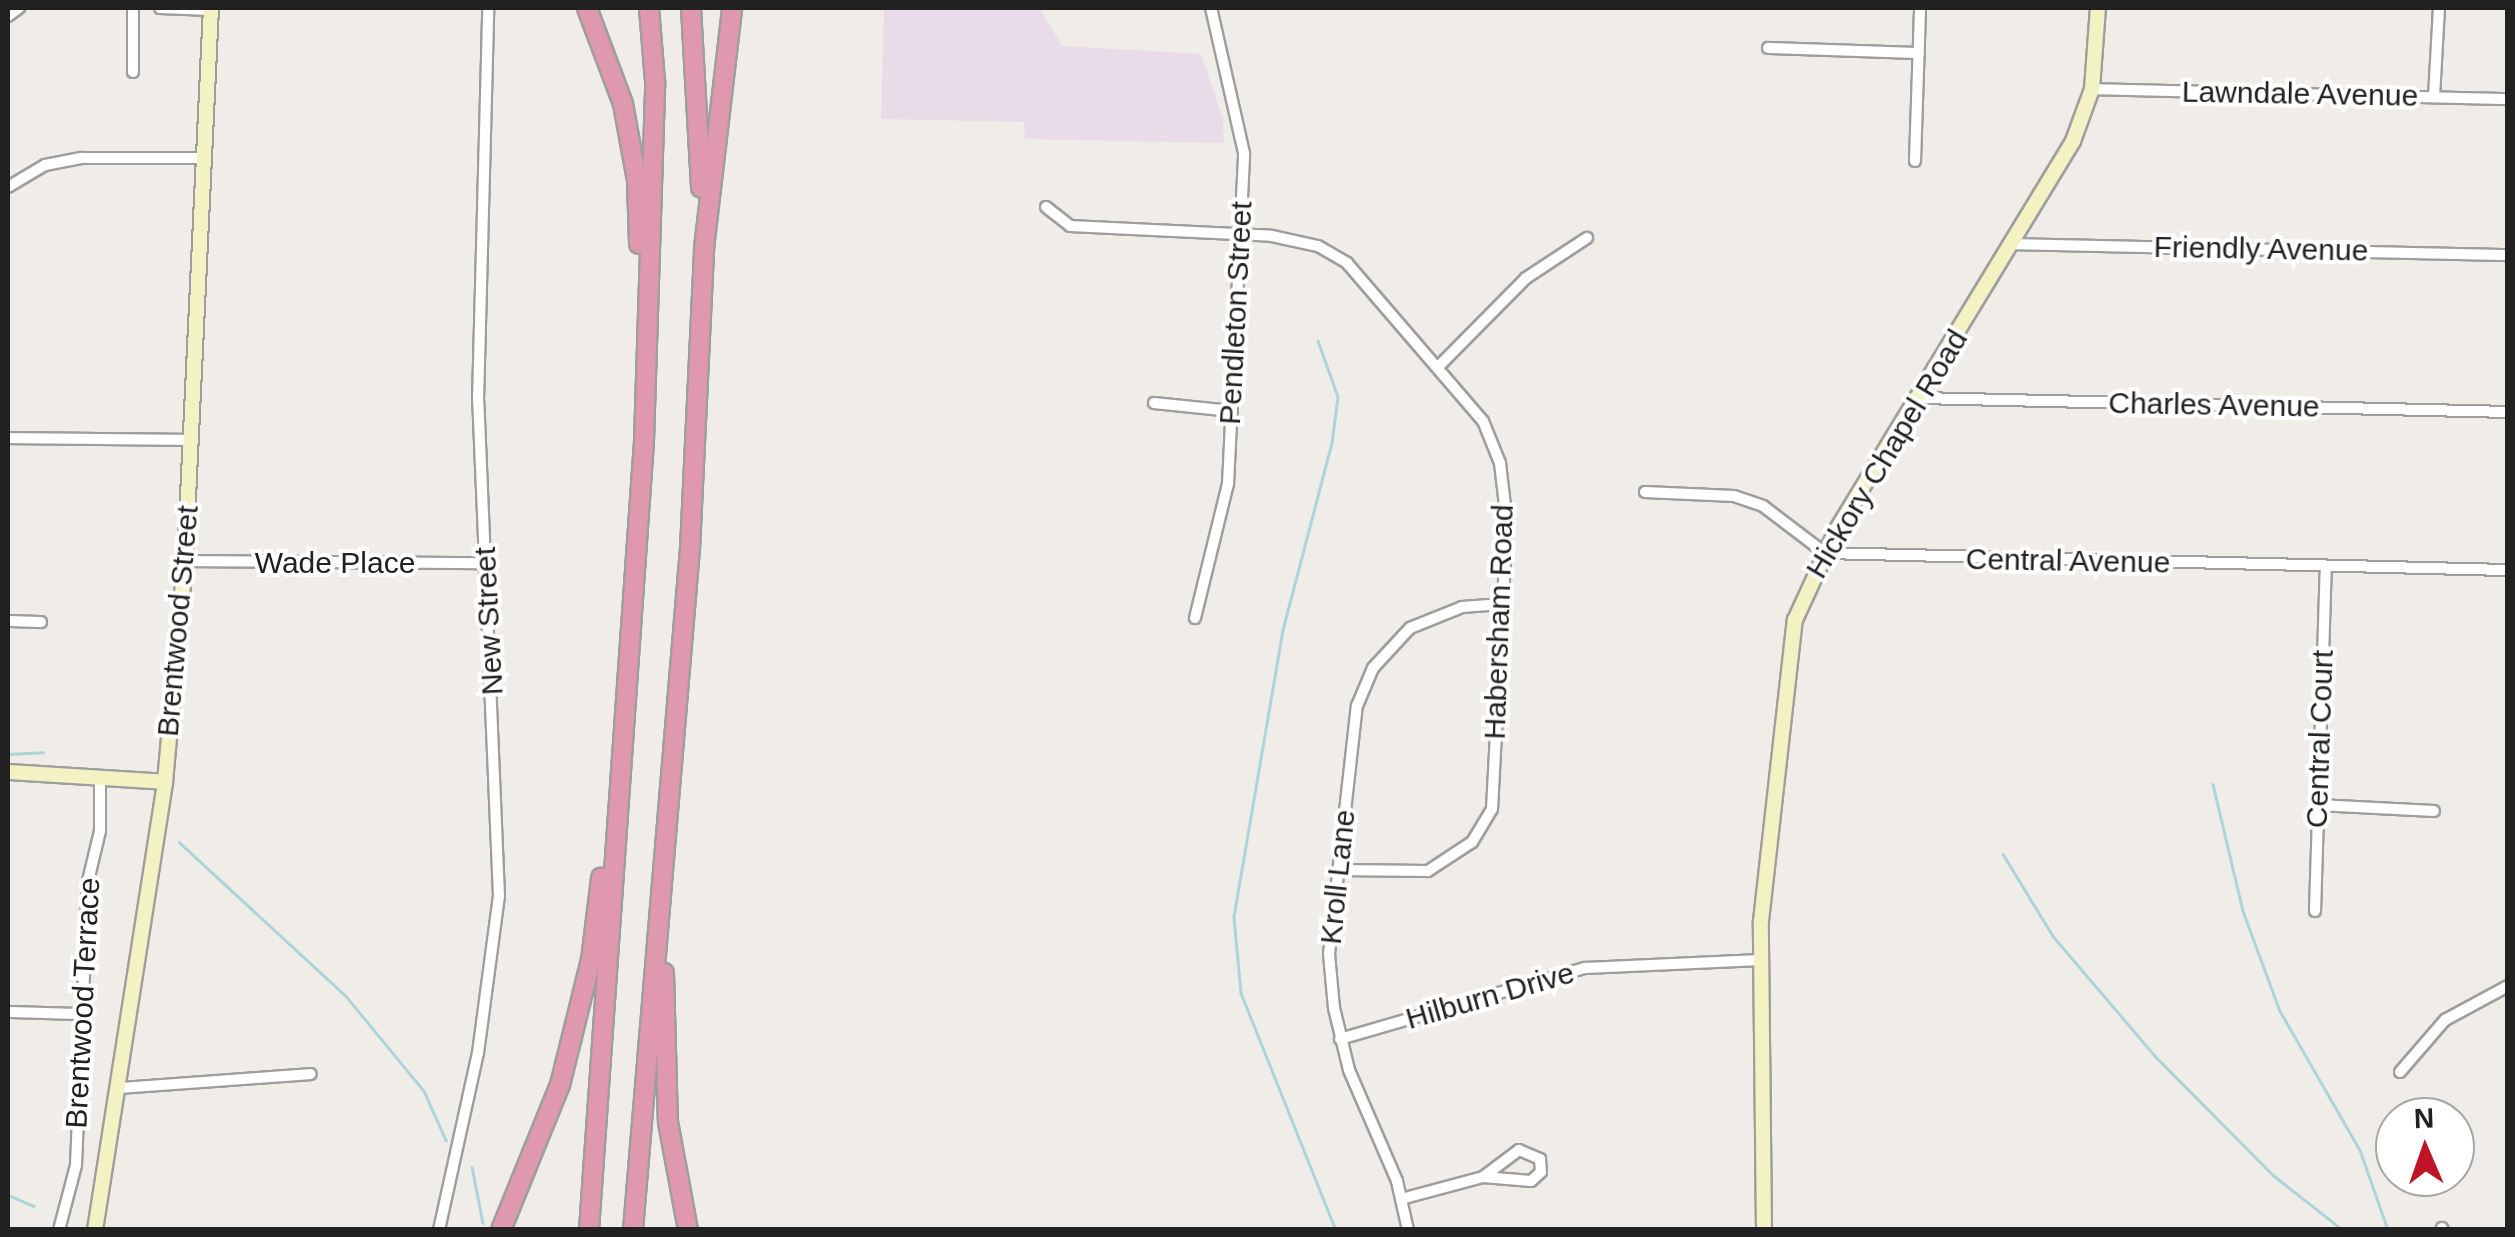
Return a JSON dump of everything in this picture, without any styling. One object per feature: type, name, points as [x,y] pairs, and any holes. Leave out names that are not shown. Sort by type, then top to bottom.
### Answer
[{"type":"highway","points":[[587,8],[623,104],[637,180],[640,253],[650,286]]},
{"type":"highway","points":[[589,1230],[650,286],[654,81],[649,8]]},
{"type":"highway","points":[[691,8],[704,248]]},
{"type":"highway","points":[[633,1230],[661,859],[690,549],[704,248],[732,8]]},
{"type":"highway","points":[[501,1230],[547,1122],[574,1038],[596,928],[604,831],[618,790]]},
{"type":"highway","points":[[661,859],[669,896],[664,1081],[688,1230]]},
{"type":"street","points":[[8,16],[19,8]]},
{"type":"street","points":[[133,8],[133,72]]},
{"type":"street","points":[[160,8],[211,9]]},
{"type":"street","name":"New Street","points":[[439,1230],[478,1053],[499,896],[478,401],[488,8]]},
{"type":"street","name":"Pendleton Street","points":[[1195,618],[1228,484],[1244,153],[1211,8]]},
{"type":"street","points":[[1915,161],[1920,8]]},
{"type":"street","name":"Hickory Chapel Road","points":[[1764,1230],[1761,960],[1791,642],[1804,590],[2072,141],[2092,89],[2098,8]]},
{"type":"street","points":[[2434,98],[2439,8]]},
{"type":"street","name":"Brentwood Street","points":[[95,1230],[165,782],[186,561],[211,9]]},
{"type":"street","points":[[1768,48],[1919,53]]},
{"type":"street","name":"Lawndale Avenue","points":[[2092,89],[2508,99]]},
{"type":"street","points":[[8,188],[46,164],[82,158],[202,158]]},
{"type":"street","name":"Habersham Road","points":[[1046,207],[1070,226],[1241,235],[1318,246],[1348,264],[1484,421],[1500,463],[1507,523],[1492,809],[1483,828],[1460,854],[1428,871],[1339,870]]},
{"type":"street","points":[[1440,366],[1547,260],[1587,238]]},
{"type":"street","name":"Friendly Avenue","points":[[2014,244],[2508,255]]},
{"type":"street","name":"Charles Avenue","points":[[1920,398],[2508,412]]},
{"type":"street","points":[[1154,402],[1232,411]]},
{"type":"street","points":[[8,438],[192,440]]},
{"type":"street","points":[[1646,492],[1734,496],[1762,506],[1825,553]]},
{"type":"street","name":"Central Avenue","points":[[1825,553],[2508,570]]},
{"type":"street","name":"Wade Place","points":[[186,561],[485,564]]},
{"type":"street","name":"Central Court","points":[[2315,911],[2326,566]]},
{"type":"street","name":"Kroll Lane","points":[[1408,1230],[1401,1199],[1340,1039],[1330,954],[1357,706],[1372,668],[1396,639],[1426,619],[1462,607],[1502,604]]},
{"type":"street","points":[[8,621],[40,622]]},
{"type":"street","points":[[8,772],[165,782]]},
{"type":"street","name":"Brentwood Terrace","points":[[59,1230],[76,1165],[80,1014],[100,776]]},
{"type":"street","points":[[2318,805],[2434,811]]},
{"type":"street","name":"Hilburn Drive","points":[[1340,1039],[1585,968],[1761,960]]},
{"type":"street","points":[[2400,1072],[2445,1020],[2508,986]]},
{"type":"street","points":[[8,1012],[80,1014]]},
{"type":"street","points":[[120,1088],[310,1074]]},
{"type":"street","points":[[1401,1199],[1483,1177],[1526,1149],[1542,1166],[1538,1177],[1524,1183],[1483,1177]]},
{"type":"shaded area","points":[[884,8],[1040,8],[1062,46],[1201,54],[1223,119],[1224,143],[1025,139],[1024,122],[881,119]]},
{"type":"waterway","points":[[1318,341],[1338,397],[1332,443],[1283,630],[1234,917],[1241,993],[1336,1230]]},
{"type":"waterway","points":[[8,754],[43,752]]},
{"type":"waterway","points":[[2213,784],[2243,911],[2280,1011],[2360,1150],[2388,1230]]},
{"type":"waterway","points":[[179,842],[346,996],[424,1091],[446,1140]]},
{"type":"waterway","points":[[2003,854],[2053,936],[2155,1056],[2273,1175],[2343,1230]]},
{"type":"waterway","points":[[472,1167],[483,1223]]},
{"type":"waterway","points":[[8,1195],[34,1206]]}]
